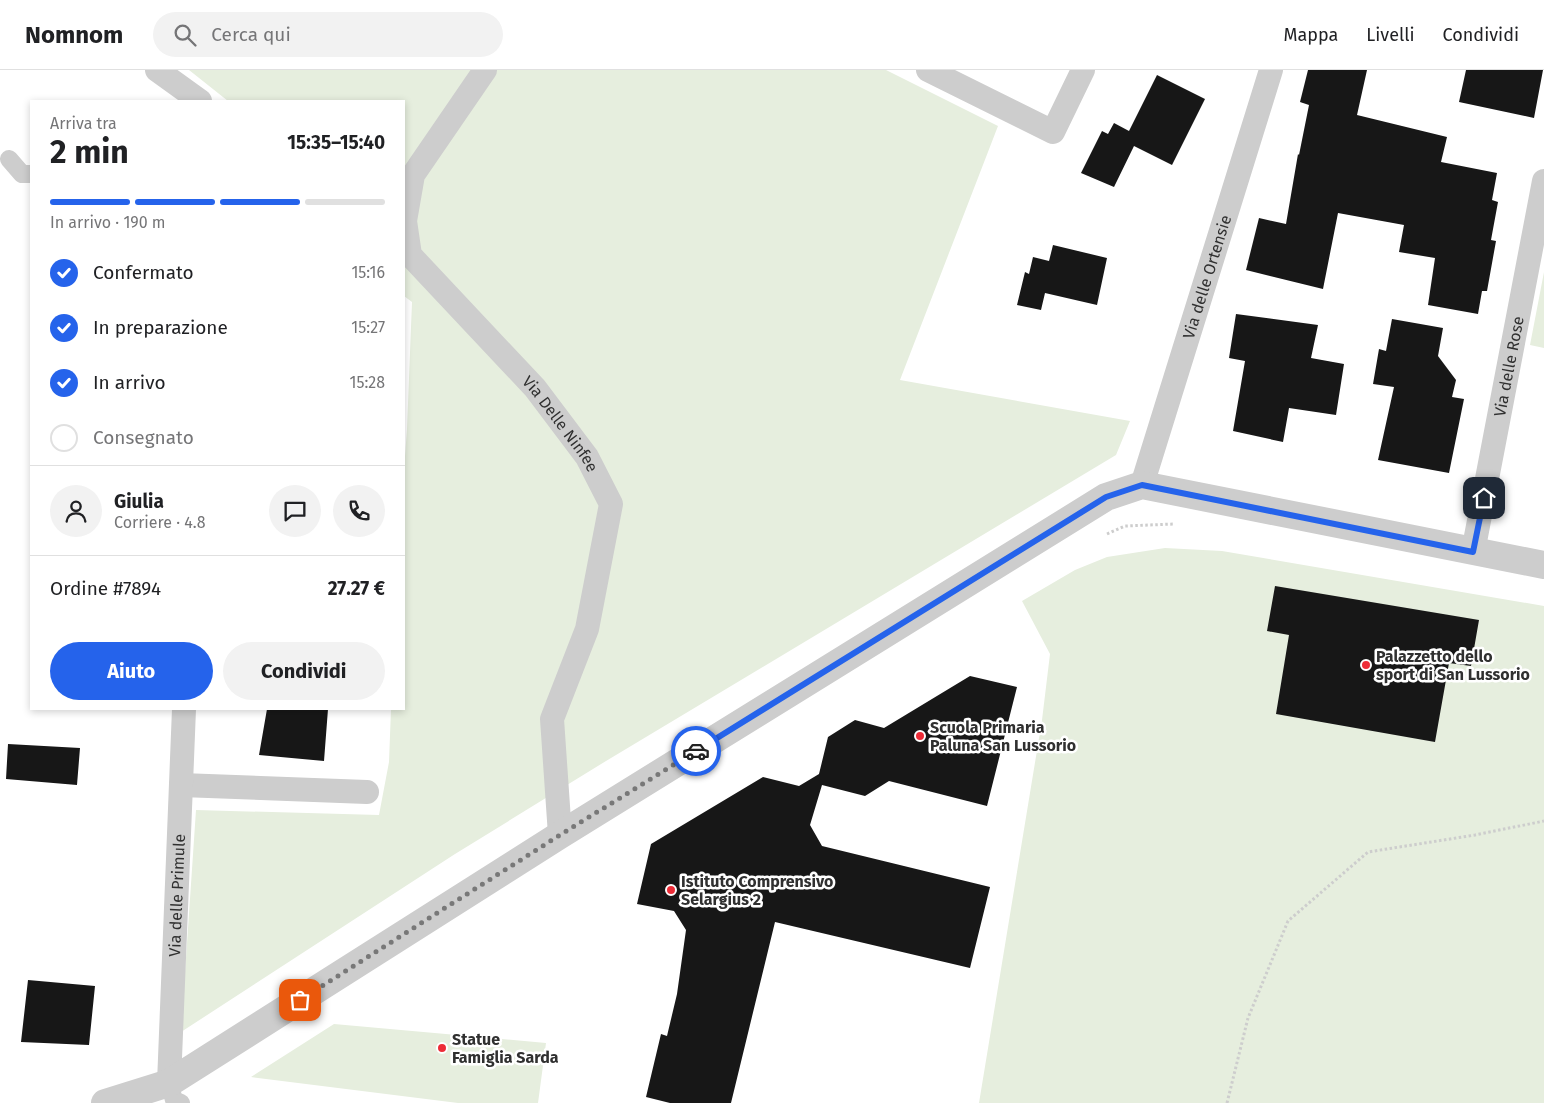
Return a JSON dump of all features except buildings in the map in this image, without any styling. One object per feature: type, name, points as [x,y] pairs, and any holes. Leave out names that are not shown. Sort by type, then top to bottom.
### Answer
[{"type":"street","points":[[157,70],[199,100]]},
{"type":"street","name":"Via Delle Ninfee","points":[[484,70],[413,175],[405,221],[410,255],[535,388],[587,457],[610,504],[587,629],[552,719],[560,835]]},
{"type":"street","points":[[928,70],[1053,132],[1083,70]]},
{"type":"street","name":"Via delle Ortensie","points":[[1142,485],[1271,70]]},
{"type":"street","points":[[9,159],[22,174],[30,174]]},
{"type":"street","name":"Via delle Rose","points":[[1473,552],[1544,181]]},
{"type":"street","points":[[105,1103],[175,1093],[560,835],[1106,497],[1142,485],[1473,552],[1544,564]]},
{"type":"street","name":"Via delle Primule","points":[[175,1093],[184,710]]},
{"type":"street","points":[[181,785],[367,792]]},
{"type":"path","points":[[1107,534],[1125,526],[1182,523]]},
{"type":"path","points":[[1227,1103],[1248,1018],[1288,921],[1368,852],[1544,822]]},
{"type":"green space","points":[[189,70],[886,70],[998,126],[900,380],[1130,421],[1116,455],[606,761],[455,854],[181,1032],[196,810],[379,815],[389,762],[391,710],[405,710],[405,456],[412,302],[405,297],[405,100],[227,100]]},
{"type":"green space","points":[[1544,272],[1544,348],[1530,345]]},
{"type":"green space","points":[[1165,548],[1222,551],[1544,606],[1544,1103],[979,1103],[1042,720],[1050,654],[1022,601],[1075,570],[1107,557]]},
{"type":"green space","points":[[334,1024],[546,1043],[538,1103],[458,1103],[251,1077]]},
{"type":"way so far","points":[[300,1000],[696,751]]},
{"type":"place","name":"Palazzetto dello sport di San Lussorio","points":[[1366,665]]},
{"type":"place","name":"Scuola Primaria Paluna San Lussorio","points":[[920,736]]},
{"type":"place","name":"Istituto Comprensivo Selargius 2","points":[[671,890]]},
{"type":"place","name":"Statue Famiglia Sarda","points":[[442,1048]]},
{"type":"route","points":[[696,751],[1106,497],[1142,485],[1473,552],[1484,498]]}]
